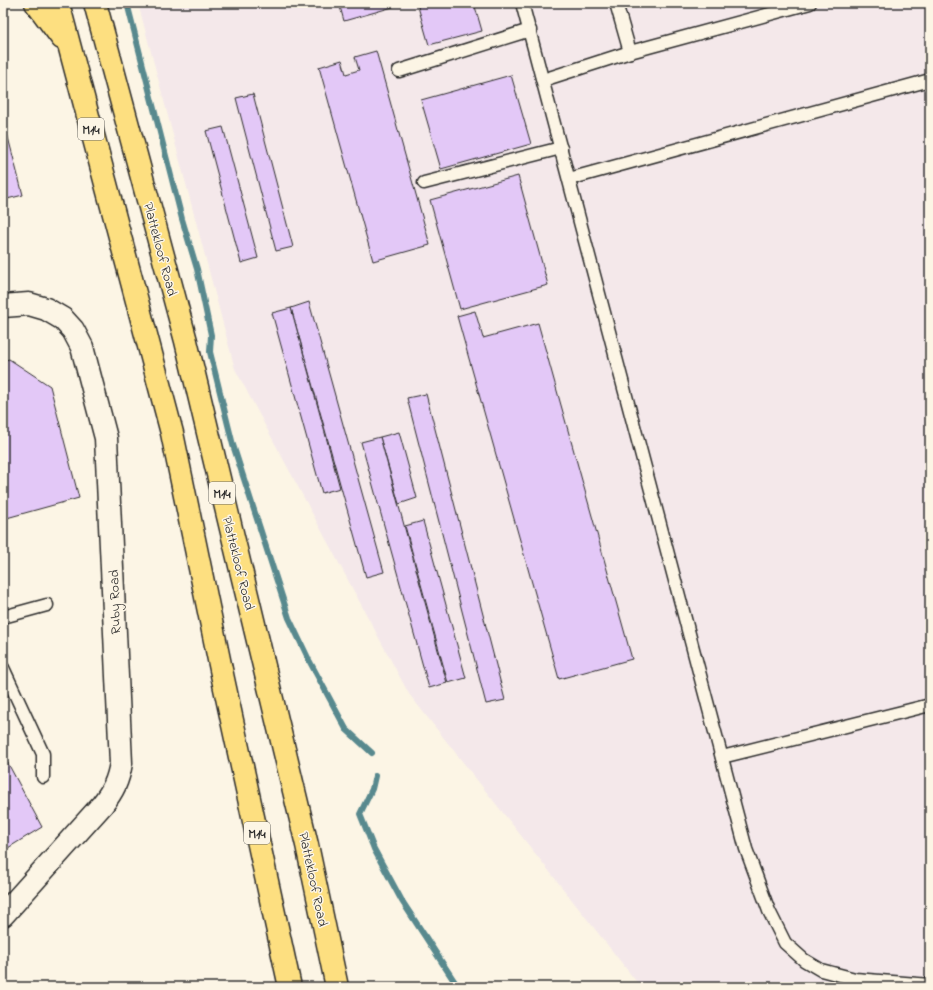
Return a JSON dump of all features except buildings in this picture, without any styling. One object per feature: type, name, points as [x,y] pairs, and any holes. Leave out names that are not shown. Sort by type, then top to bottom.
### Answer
[{"type":"main road","points":[[36,3],[70,49]]},
{"type":"main road","name":"M14","points":[[58,3],[172,433],[290,987]]},
{"type":"main road","name":"Plattekloof Road","points":[[95,3],[186,341],[305,837],[337,987]]},
{"type":"street","name":"Ruby Road","points":[[3,306],[29,304],[46,309],[63,319],[73,330],[82,347],[106,438],[121,763],[118,778],[102,805],[3,915]]},
{"type":"lane","points":[[522,3],[746,850],[769,911],[785,943],[804,960],[821,970],[855,979],[930,985]]},
{"type":"lane","points":[[616,3],[630,52]]},
{"type":"lane","points":[[543,80],[630,52],[810,3]]},
{"type":"lane","points":[[399,71],[530,30]]},
{"type":"lane","points":[[569,179],[930,80]]},
{"type":"lane","points":[[424,183],[561,148]]},
{"type":"lane","points":[[3,617],[47,605]]},
{"type":"lane","points":[[3,668],[42,750],[44,758],[43,777]]},
{"type":"lane","points":[[722,757],[930,705]]},
{"type":"shaded area","points":[[138,3],[930,3],[930,987],[643,987],[636,981],[409,694],[235,369]]},
{"type":"waterway","points":[[127,3],[182,219],[197,269],[211,335],[210,352],[233,445],[289,618],[310,662],[346,729],[372,753]]},
{"type":"waterway","points":[[375,776],[372,789],[360,814],[374,849],[402,901],[458,987]]}]
